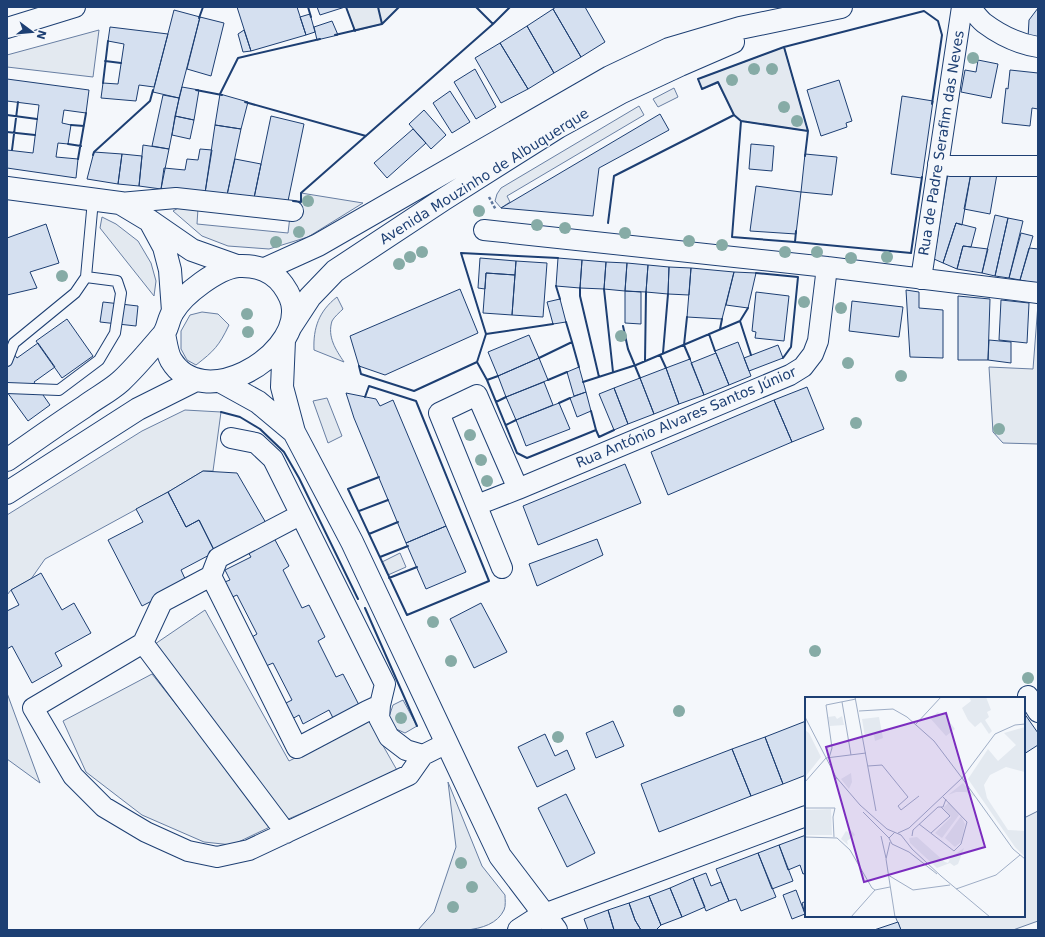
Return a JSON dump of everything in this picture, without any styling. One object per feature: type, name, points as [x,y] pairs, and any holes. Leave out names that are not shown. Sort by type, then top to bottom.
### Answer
[{"type":"main road","name":"Avenida Mouzinho de Albuquerque","points":[[265,269],[318,245],[596,85],[670,49],[740,28],[841,7]]},
{"type":"main road","name":"Avenida Mouzinho de Albuquerque","points":[[288,333],[310,297],[335,271],[444,199],[558,127],[620,93],[680,65],[744,38],[811,14]]},
{"type":"main road","points":[[7,188],[120,203],[192,250],[237,266],[265,269],[278,278],[289,294],[293,309],[288,333],[282,387],[294,432],[352,542],[500,856],[550,922],[519,930]]},
{"type":"main road","points":[[150,222],[164,247],[170,270],[173,311]]},
{"type":"main road","points":[[7,460],[120,381],[164,334],[173,311],[182,299],[213,276],[237,266]]},
{"type":"main road","points":[[164,334],[167,349],[172,360],[181,371],[196,380],[206,382],[220,381],[239,375],[260,363],[288,333]]},
{"type":"main road","points":[[7,493],[138,409],[196,380]]},
{"type":"main road","points":[[220,381],[258,402],[294,432]]},
{"type":"street","points":[[7,28],[75,7]]},
{"type":"street","name":"Rua de Padre Serafim das Neves","points":[[921,279],[962,7]]},
{"type":"street","points":[[970,7],[983,23],[1026,45],[1038,47]]},
{"type":"street","points":[[938,164],[950,166],[1038,166]]},
{"type":"street","points":[[120,203],[176,198],[293,211]]},
{"type":"street","points":[[484,230],[827,267],[1038,293]]},
{"type":"street","name":"Rua António Alvares Santos Júnior","points":[[477,505],[790,375],[802,366],[813,354],[818,341],[827,267]]},
{"type":"street","points":[[502,568],[439,413],[477,395],[518,489]]},
{"type":"street","points":[[231,438],[256,443],[273,459],[385,684],[380,705],[380,718],[389,737],[406,750],[423,755]]},
{"type":"street","points":[[300,515],[218,558],[212,576],[162,602],[142,643],[33,708],[73,776],[104,807],[146,832],[188,851],[218,857],[249,850],[409,775],[423,755],[447,743]]},
{"type":"street","points":[[212,576],[297,748],[380,705]]},
{"type":"street","points":[[142,643],[286,833]]},
{"type":"street","points":[[550,922],[805,816]]},
{"type":"lane","points":[[7,361],[14,343],[75,293],[86,277],[93,200]]},
{"type":"lane","points":[[7,388],[58,390],[99,360],[115,333],[121,293],[117,281],[86,277]]},
{"type":"shaded area","points":[[346,7],[399,7],[382,24],[355,31]]},
{"type":"shaded area","points":[[99,30],[93,77],[7,67],[7,55]]},
{"type":"shaded area","points":[[784,47],[808,131],[741,121],[734,115],[718,83],[702,89],[698,79]]},
{"type":"shaded area","points":[[674,88],[678,97],[658,107],[653,99]]},
{"type":"shaded area","points":[[639,106],[644,115],[507,196],[510,202],[501,208],[495,201],[501,188]]},
{"type":"shaded area","points":[[301,193],[363,203],[308,237],[269,249],[228,246],[202,236],[173,211],[180,207],[198,208],[197,224],[288,233],[290,216],[299,216]]},
{"type":"shaded area","points":[[102,217],[116,224],[138,241],[151,263],[156,281],[154,296],[100,228]]},
{"type":"shaded area","points":[[337,297],[343,309],[332,321],[331,338],[335,348],[344,362],[314,350],[318,320],[326,308]]},
{"type":"shaded area","points":[[1038,304],[1038,444],[1003,443],[993,432],[989,367],[1033,369]]},
{"type":"shaded area","points":[[202,312],[218,314],[229,325],[216,348],[196,365],[187,360],[181,349],[181,331],[190,315]]},
{"type":"shaded area","points":[[327,398],[342,436],[328,443],[313,401]]},
{"type":"shaded area","points":[[185,410],[221,412],[213,471],[203,471],[168,492],[45,559],[31,579],[11,590],[7,595],[7,515],[142,431]]},
{"type":"shaded area","points":[[400,553],[406,567],[388,575],[382,562]]},
{"type":"shaded area","points":[[205,610],[289,761],[369,721],[398,772],[286,820],[155,644]]},
{"type":"shaded area","points":[[152,674],[272,826],[232,845],[204,842],[142,815],[86,772],[63,721]]},
{"type":"shaded area","points":[[7,693],[40,783],[7,759]]},
{"type":"shaded area","points":[[403,700],[417,726],[405,733],[394,728],[389,717],[393,705]]},
{"type":"shaded area","points":[[448,782],[482,866],[505,895],[505,907],[498,919],[489,925],[478,928],[453,931],[418,930],[434,912],[456,847]]},
{"type":"shaded area","points":[[1038,811],[1038,921],[1013,930],[901,930],[895,917],[1025,917],[1025,818]]},
{"type":"building","points":[[237,7],[297,7],[306,35],[251,51]]},
{"type":"building","points":[[317,7],[345,7],[320,15]]},
{"type":"building","points":[[556,7],[585,7],[605,42],[581,57],[553,9]]},
{"type":"building","points":[[1038,8],[1038,39],[1028,38],[1029,20]]},
{"type":"building","points":[[553,9],[581,57],[554,73],[527,26]]},
{"type":"building","points":[[174,10],[200,17],[179,98],[153,92]]},
{"type":"building","points":[[310,14],[315,32],[306,35],[300,17]]},
{"type":"building","points":[[200,17],[224,23],[211,76],[187,69]]},
{"type":"building","points":[[332,21],[338,35],[317,40],[314,27]]},
{"type":"building","points":[[527,26],[554,73],[528,89],[500,43]]},
{"type":"building","points":[[110,27],[168,34],[154,87],[139,85],[136,101],[101,98],[103,83],[118,84],[124,44],[108,41]]},
{"type":"building","points":[[244,30],[251,51],[243,52],[238,34]]},
{"type":"building","points":[[500,43],[528,89],[501,103],[475,58]]},
{"type":"building","points":[[978,60],[998,64],[991,98],[961,92],[965,70],[976,72]]},
{"type":"building","points":[[475,69],[496,107],[476,119],[454,82]]},
{"type":"building","points":[[1010,70],[1038,73],[1038,109],[1032,108],[1030,126],[1002,123],[1006,88],[1008,89]]},
{"type":"building","points":[[7,79],[89,90],[86,113],[64,110],[62,123],[71,125],[68,144],[58,143],[56,157],[78,159],[76,178],[7,168],[7,150],[33,153],[39,105],[7,101]]},
{"type":"building","points":[[839,80],[852,121],[846,123],[847,127],[821,136],[807,90]]},
{"type":"building","points":[[182,87],[199,90],[194,120],[175,116]]},
{"type":"building","points":[[450,91],[470,122],[452,133],[433,103]]},
{"type":"building","points":[[220,94],[248,102],[241,129],[215,125]]},
{"type":"building","points":[[163,95],[179,98],[169,149],[152,146]]},
{"type":"building","points":[[902,96],[933,101],[922,178],[891,174]]},
{"type":"building","points":[[424,110],[446,135],[431,149],[409,124]]},
{"type":"building","points":[[660,114],[669,130],[599,168],[593,216],[501,208]]},
{"type":"building","points":[[175,116],[194,120],[190,139],[172,135]]},
{"type":"building","points":[[271,116],[304,124],[288,201],[254,198]]},
{"type":"building","points":[[215,125],[241,129],[227,195],[205,193]]},
{"type":"building","points":[[413,129],[426,143],[387,178],[374,163]]},
{"type":"building","points":[[751,144],[774,146],[772,171],[749,169]]},
{"type":"building","points":[[143,145],[169,149],[161,189],[139,186]]},
{"type":"building","points":[[200,149],[212,150],[205,193],[161,189],[164,168],[185,170],[187,159],[198,160]]},
{"type":"building","points":[[94,152],[122,154],[118,184],[87,179]]},
{"type":"building","points":[[122,154],[142,156],[139,186],[118,184]]},
{"type":"building","points":[[805,154],[837,157],[832,195],[801,192]]},
{"type":"building","points":[[235,159],[261,164],[254,198],[227,195]]},
{"type":"building","points":[[948,173],[971,173],[962,225],[956,223],[943,263],[934,259]]},
{"type":"building","points":[[971,173],[997,174],[990,214],[964,209]]},
{"type":"building","points":[[756,186],[801,192],[796,234],[750,231]]},
{"type":"building","points":[[995,215],[1008,218],[995,276],[982,273]]},
{"type":"building","points":[[1008,218],[1023,221],[1009,278],[995,276]]},
{"type":"building","points":[[956,223],[976,228],[971,247],[963,246],[957,269],[943,263]]},
{"type":"building","points":[[46,224],[59,263],[30,272],[37,288],[7,295],[7,238]]},
{"type":"building","points":[[1021,233],[1033,236],[1020,280],[1009,278]]},
{"type":"building","points":[[963,246],[988,249],[982,273],[957,269]]},
{"type":"building","points":[[1029,248],[1038,249],[1038,284],[1020,280]]},
{"type":"building","points":[[480,258],[516,261],[515,275],[486,273],[485,289],[478,288]]},
{"type":"building","points":[[558,258],[582,260],[580,288],[556,286]]},
{"type":"building","points":[[582,260],[606,262],[604,289],[580,288]]},
{"type":"building","points":[[516,261],[547,263],[543,317],[512,315]]},
{"type":"building","points":[[606,262],[627,263],[625,291],[604,289]]},
{"type":"building","points":[[627,263],[648,265],[646,292],[625,291]]},
{"type":"building","points":[[648,265],[669,267],[668,294],[646,292]]},
{"type":"building","points":[[669,267],[691,268],[689,295],[668,294]]},
{"type":"building","points":[[691,268],[734,272],[722,319],[687,317]]},
{"type":"building","points":[[734,272],[756,273],[748,308],[726,305]]},
{"type":"building","points":[[486,273],[515,275],[512,315],[483,313]]},
{"type":"building","points":[[460,289],[478,333],[385,375],[359,366],[350,336]]},
{"type":"building","points":[[906,290],[919,292],[919,308],[943,310],[943,358],[910,357]]},
{"type":"building","points":[[625,291],[641,292],[641,324],[625,323]]},
{"type":"building","points":[[756,292],[789,296],[784,341],[755,338],[756,332],[752,331]]},
{"type":"building","points":[[958,296],[990,299],[988,360],[958,360]]},
{"type":"building","points":[[560,299],[566,322],[553,324],[547,302]]},
{"type":"building","points":[[1001,300],[1029,303],[1027,343],[999,340]]},
{"type":"building","points":[[852,301],[903,307],[899,337],[849,331]]},
{"type":"building","points":[[103,302],[138,306],[136,326],[100,322]]},
{"type":"building","points":[[67,319],[93,356],[62,378],[36,341]]},
{"type":"building","points":[[529,335],[539,358],[498,376],[488,352]]},
{"type":"building","points":[[989,340],[1011,342],[1011,363],[988,360]]},
{"type":"building","points":[[738,342],[751,376],[729,385],[715,351]]},
{"type":"building","points":[[38,343],[55,367],[34,382],[50,405],[28,421],[7,392],[7,345],[17,358]]},
{"type":"building","points":[[778,345],[783,358],[749,371],[744,358]]},
{"type":"building","points":[[716,353],[729,385],[704,395],[691,363]]},
{"type":"building","points":[[539,358],[548,380],[506,397],[498,376]]},
{"type":"building","points":[[690,359],[704,395],[679,404],[666,368]]},
{"type":"building","points":[[579,367],[586,392],[574,396],[567,372]]},
{"type":"building","points":[[666,368],[679,404],[654,414],[640,378]]},
{"type":"building","points":[[640,378],[654,414],[628,424],[614,388]]},
{"type":"building","points":[[544,382],[553,405],[516,420],[506,397]]},
{"type":"building","points":[[807,387],[824,429],[792,442],[774,400]]},
{"type":"building","points":[[614,388],[628,424],[614,430],[599,394]]},
{"type":"building","points":[[586,392],[591,411],[577,417],[570,398]]},
{"type":"building","points":[[346,393],[376,399],[380,406],[393,400],[446,526],[406,543],[354,418]]},
{"type":"building","points":[[774,400],[792,442],[668,495],[651,452]]},
{"type":"building","points":[[559,403],[570,429],[526,446],[516,420]]},
{"type":"building","points":[[625,464],[641,503],[538,545],[523,506]]},
{"type":"building","points":[[203,471],[237,473],[266,523],[215,552],[199,520],[186,527],[168,492]]},
{"type":"building","points":[[168,492],[186,527],[199,520],[215,552],[181,570],[187,583],[142,606],[108,540],[143,522],[136,509]]},
{"type":"building","points":[[446,526],[466,572],[426,589],[406,543]]},
{"type":"building","points":[[274,538],[289,566],[283,570],[302,608],[309,605],[325,637],[318,641],[336,677],[343,674],[359,705],[333,718],[329,710],[303,724],[299,715],[292,719],[284,704],[292,700],[273,663],[266,666],[252,637],[257,634],[237,595],[230,598],[222,583],[230,580],[225,570],[251,557],[248,552]]},
{"type":"building","points":[[597,539],[603,555],[537,586],[529,564]]},
{"type":"building","points":[[41,573],[62,610],[74,603],[91,633],[55,653],[62,666],[32,683],[12,646],[7,649],[7,611],[19,605],[11,590]]},
{"type":"building","points":[[481,603],[507,652],[474,668],[450,619]]},
{"type":"building","points":[[1025,714],[1038,733],[1038,745],[1025,753]]},
{"type":"building","points":[[613,721],[624,746],[596,758],[586,733]]},
{"type":"building","points":[[805,721],[805,775],[783,784],[765,737]]},
{"type":"building","points":[[545,734],[555,756],[567,750],[575,769],[537,787],[518,747]]},
{"type":"building","points":[[765,737],[783,784],[751,796],[732,749]]},
{"type":"building","points":[[732,749],[751,796],[659,832],[641,784]]},
{"type":"building","points":[[566,794],[595,853],[567,867],[538,808]]},
{"type":"building","points":[[805,835],[805,873],[803,874],[800,865],[788,870],[779,845]]},
{"type":"building","points":[[779,845],[793,881],[772,889],[758,853]]},
{"type":"building","points":[[758,853],[776,897],[741,911],[736,899],[729,901],[716,869]]},
{"type":"building","points":[[706,873],[711,886],[721,882],[729,901],[706,911],[693,878]]},
{"type":"building","points":[[693,878],[705,907],[682,917],[670,888]]},
{"type":"building","points":[[670,888],[682,917],[661,925],[649,896]]},
{"type":"building","points":[[796,890],[805,914],[792,919],[783,895]]},
{"type":"building","points":[[649,896],[661,925],[656,930],[641,930],[635,920],[629,903]]},
{"type":"building","points":[[805,902],[805,914],[802,903]]},
{"type":"building","points":[[629,903],[635,920],[641,930],[614,930],[608,910]]},
{"type":"building","points":[[608,910],[614,930],[588,930],[584,919]]},
{"type":"building","points":[[898,922],[901,930],[874,930]]},
{"type":"wall","points":[[199,18],[203,7]]},
{"type":"wall","points":[[308,7],[311,17]]},
{"type":"wall","points":[[346,7],[355,31]]},
{"type":"wall","points":[[378,7],[382,24],[399,7]]},
{"type":"wall","points":[[476,7],[493,24],[510,7]]},
{"type":"wall","points":[[805,156],[808,131],[784,47],[924,11],[938,21],[942,35],[932,104]]},
{"type":"wall","points":[[335,35],[382,24]]},
{"type":"wall","points":[[293,201],[301,202],[301,193],[493,24]]},
{"type":"wall","points":[[220,94],[238,58],[320,39]]},
{"type":"wall","points":[[103,83],[108,41]]},
{"type":"wall","points":[[608,223],[614,176],[734,115],[718,82],[702,89],[698,79],[784,47]]},
{"type":"wall","points":[[105,61],[121,63]]},
{"type":"wall","points":[[93,155],[94,152],[150,101],[153,90]]},
{"type":"wall","points":[[196,90],[222,95]]},
{"type":"wall","points":[[12,150],[18,102]]},
{"type":"wall","points":[[245,102],[366,136]]},
{"type":"wall","points":[[78,159],[86,113]]},
{"type":"wall","points":[[7,115],[37,119]]},
{"type":"wall","points":[[734,115],[741,121],[732,237],[795,242],[796,231]]},
{"type":"wall","points":[[741,121],[808,131]]},
{"type":"wall","points":[[71,125],[84,126]]},
{"type":"wall","points":[[7,132],[35,135]]},
{"type":"wall","points":[[68,144],[81,146]]},
{"type":"wall","points":[[795,242],[911,253],[922,177]]},
{"type":"wall","points":[[486,334],[461,253],[558,258]]},
{"type":"wall","points":[[756,273],[798,277],[791,347],[783,358]]},
{"type":"wall","points":[[556,286],[560,299]]},
{"type":"wall","points":[[580,288],[580,296],[599,377]]},
{"type":"wall","points":[[604,289],[613,372]]},
{"type":"wall","points":[[645,361],[646,292]]},
{"type":"wall","points":[[663,353],[668,294]]},
{"type":"wall","points":[[583,382],[636,365],[740,321],[748,308]]},
{"type":"wall","points":[[687,317],[684,345],[690,359]]},
{"type":"wall","points":[[720,329],[722,319]]},
{"type":"wall","points":[[740,321],[751,355]]},
{"type":"wall","points":[[539,358],[572,342],[566,322]]},
{"type":"wall","points":[[359,366],[361,374],[414,391],[477,362],[486,334],[553,324]]},
{"type":"wall","points":[[623,326],[628,349],[640,378]]},
{"type":"wall","points":[[709,334],[715,351]]},
{"type":"wall","points":[[572,342],[579,367]]},
{"type":"wall","points":[[660,355],[666,368]]},
{"type":"wall","points":[[477,362],[487,380],[517,453],[527,458],[596,430],[599,437],[614,430]]},
{"type":"wall","points":[[548,380],[567,372]]},
{"type":"wall","points":[[487,380],[498,376]]},
{"type":"wall","points":[[365,397],[369,386],[416,401],[489,581],[407,615],[348,489],[379,477]]},
{"type":"wall","points":[[496,402],[506,397]]},
{"type":"wall","points":[[559,403],[570,398]]},
{"type":"wall","points":[[591,411],[596,430]]},
{"type":"wall","points":[[221,412],[240,417],[260,429],[284,452],[299,478],[358,599]]},
{"type":"wall","points":[[506,425],[516,420]]},
{"type":"wall","points":[[359,511],[388,500]]},
{"type":"wall","points":[[369,534],[398,522]]},
{"type":"wall","points":[[380,557],[408,546]]},
{"type":"wall","points":[[389,578],[417,567]]},
{"type":"wall","points":[[365,608],[417,726]]}]
